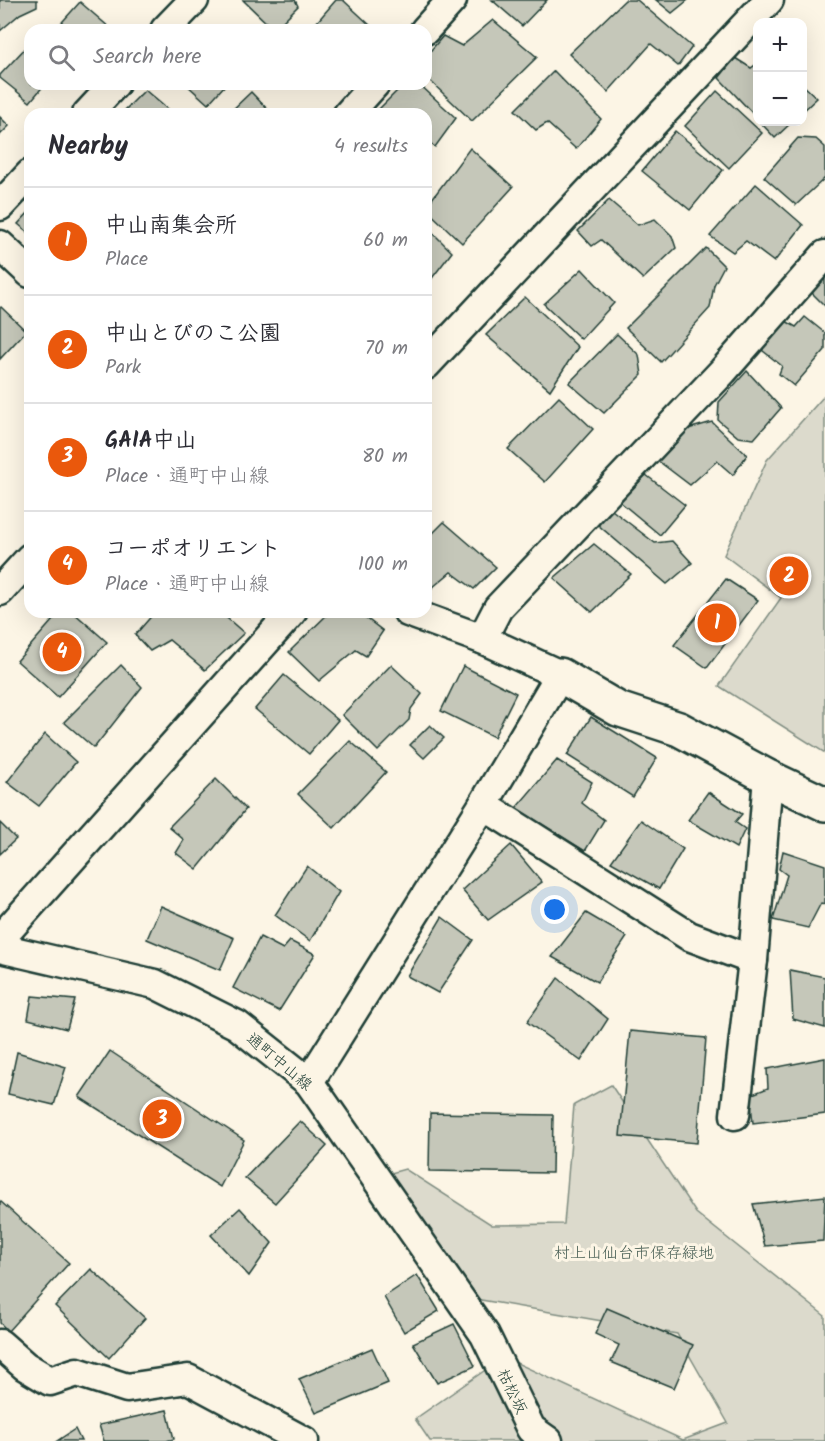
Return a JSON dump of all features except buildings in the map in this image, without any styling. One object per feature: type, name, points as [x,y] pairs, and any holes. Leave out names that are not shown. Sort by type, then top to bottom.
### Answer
[{"type":"street","points":[[171,24],[194,0]]},
{"type":"street","points":[[430,24],[452,0]]},
{"type":"street","points":[[432,359],[769,0]]},
{"type":"street","points":[[93,108],[109,90]]},
{"type":"street","points":[[353,108],[370,90]]},
{"type":"street","points":[[0,206],[24,180]]},
{"type":"street","points":[[2,250],[24,268]]},
{"type":"street","points":[[482,639],[498,608],[723,371],[825,255]]},
{"type":"street","points":[[0,591],[24,565]]},
{"type":"street","points":[[0,939],[287,618]]},
{"type":"street","points":[[424,618],[482,639],[560,675],[618,709],[680,729],[768,777],[825,804]]},
{"type":"street","points":[[309,1082],[483,805],[560,675]]},
{"type":"street","points":[[735,1115],[753,960],[768,777]]},
{"type":"street","points":[[483,805],[689,936],[753,960]]},
{"type":"street","name":"通町中山線","points":[[0,948],[155,984],[237,1025],[309,1082],[485,1335]]},
{"type":"street","name":"枯松坂","points":[[485,1335],[531,1430],[548,1441]]},
{"type":"street","points":[[0,1344],[25,1366],[50,1381],[78,1372],[127,1388],[188,1379],[304,1441]]},
{"type":"green space","points":[[825,395],[825,753],[719,686],[781,598],[724,555],[767,460]]},
{"type":"green space","name":"村上山仙台市保存緑地","points":[[611,1085],[696,1213],[825,1316],[825,1441],[430,1441],[415,1419],[504,1357],[683,1440],[728,1423],[677,1334],[464,1297],[377,1177],[405,1169],[492,1225],[564,1224],[574,1105]]},
{"type":"place","name":"中山とびのこ公園","points":[[789,576]]},
{"type":"place","name":"中山南集会所","points":[[717,623]]},
{"type":"place","name":"コーポオリエント","points":[[62,652]]},
{"type":"place","name":"GAIA中山","points":[[162,1119]]}]
